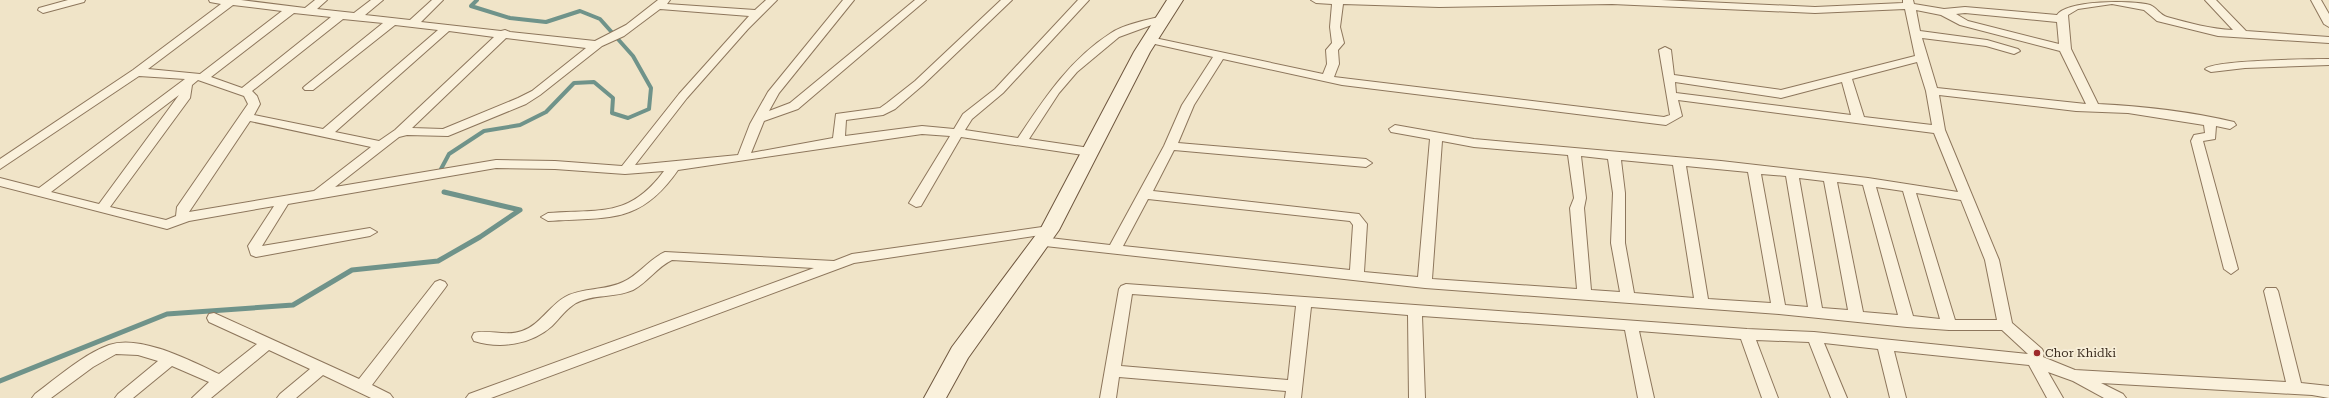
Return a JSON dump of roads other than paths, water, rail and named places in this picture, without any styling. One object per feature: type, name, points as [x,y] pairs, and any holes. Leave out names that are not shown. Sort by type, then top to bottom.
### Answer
[{"type":"main road","points":[[935,398],[960,353],[1045,236],[1150,40],[1175,0]]},
{"type":"street","points":[[43,10],[80,0]]},
{"type":"street","points":[[214,0],[229,3],[259,3],[292,9],[505,33],[586,44],[602,42]]},
{"type":"street","points":[[308,11],[322,0]]},
{"type":"street","points":[[356,16],[378,0]]},
{"type":"street","points":[[413,23],[438,0]]},
{"type":"street","points":[[625,170],[683,96],[744,27],[772,0]]},
{"type":"street","points":[[743,158],[760,118],[774,92],[849,0]]},
{"type":"street","points":[[760,118],[794,106],[921,0]]},
{"type":"street","points":[[839,141],[840,117],[883,111],[891,106],[1007,0]]},
{"type":"street","points":[[916,203],[967,117],[999,91],[1084,0]]},
{"type":"street","points":[[1316,0],[1454,2],[1699,2],[1815,10],[1909,3],[1944,12],[1964,23],[2065,50]]},
{"type":"street","points":[[2093,108],[2065,50],[2062,19],[2063,14],[2075,6],[2110,0],[2148,8],[2161,19],[2218,33],[2329,40]]},
{"type":"street","points":[[2210,0],[2243,34]]},
{"type":"street","points":[[2316,0],[2329,24]]},
{"type":"street","points":[[1327,79],[1333,64],[1332,50],[1338,43],[1335,27],[1338,1]]},
{"type":"street","points":[[0,165],[137,72],[229,3]]},
{"type":"street","points":[[400,132],[444,133],[522,100],[536,93],[602,42],[623,31],[661,3],[759,14]]},
{"type":"street","points":[[1909,3],[1914,34],[1932,91],[1939,130],[1992,260],[2006,325],[2037,353],[2034,360]]},
{"type":"street","points":[[41,193],[195,80],[210,71],[292,9]]},
{"type":"street","points":[[1944,12],[1965,10],[2062,19]]},
{"type":"street","points":[[244,92],[341,15]]},
{"type":"street","points":[[1021,142],[1054,91],[1073,70],[1115,35],[1163,19]]},
{"type":"street","points":[[309,88],[393,20]]},
{"type":"street","points":[[326,133],[448,27]]},
{"type":"street","points":[[316,196],[400,132],[505,33]]},
{"type":"street","points":[[1914,34],[1988,43],[2014,51]]},
{"type":"street","points":[[1150,40],[1327,79],[1666,121],[1676,116],[1671,96],[1665,50]]},
{"type":"street","points":[[1115,249],[1170,146],[1188,105],[1218,56]]},
{"type":"street","points":[[1669,78],[1781,94],[1921,58]]},
{"type":"street","points":[[2211,69],[2245,65],[2329,62]]},
{"type":"street","points":[[137,72],[195,80],[244,92],[251,96],[254,102],[246,117],[182,210],[182,215],[186,217]]},
{"type":"street","points":[[1846,77],[1859,121]]},
{"type":"street","points":[[103,208],[184,98],[195,80]]},
{"type":"street","points":[[1932,91],[2093,108],[2128,108],[2230,125]]},
{"type":"street","points":[[1671,96],[1939,130]]},
{"type":"street","points":[[246,117],[381,145]]},
{"type":"street","points":[[2210,121],[2211,136],[2198,138],[2197,141],[2231,269]]},
{"type":"street","points":[[1395,129],[1474,143],[1754,169],[1868,182],[1966,197]]},
{"type":"street","points":[[0,182],[159,224],[174,223],[186,217],[283,202],[496,164],[555,165],[625,170],[743,158],[839,141],[922,130],[958,133],[1090,152]]},
{"type":"street","points":[[1425,283],[1436,136]]},
{"type":"street","points":[[1170,146],[1366,163]]},
{"type":"street","points":[[1574,153],[1580,198],[1576,208],[1584,294]]},
{"type":"street","points":[[1614,156],[1619,193],[1618,243],[1628,297]]},
{"type":"street","points":[[1679,161],[1702,304]]},
{"type":"street","points":[[548,217],[621,212],[632,208],[642,203],[661,185],[674,166]]},
{"type":"street","points":[[1754,169],[1779,309]]},
{"type":"street","points":[[1792,174],[1816,313]]},
{"type":"street","points":[[1830,178],[1857,318]]},
{"type":"street","points":[[1868,182],[1907,322]]},
{"type":"street","points":[[1908,188],[1949,326]]},
{"type":"street","points":[[1144,194],[1354,216],[1360,224],[1357,276]]},
{"type":"street","points":[[283,202],[255,246],[256,252],[370,232]]},
{"type":"street","points":[[474,398],[852,259],[1045,236],[1115,249],[1219,263],[1425,283],[1779,309],[1949,326],[2006,325]]},
{"type":"street","points":[[479,337],[513,341],[528,336],[543,326],[570,300],[627,286],[642,277],[657,262],[670,255],[834,265]]},
{"type":"street","points":[[362,387],[440,285]]},
{"type":"street","points":[[1108,398],[1126,289],[1814,338],[2034,360],[2074,376],[2118,398]]},
{"type":"street","points":[[2271,291],[2295,388]]},
{"type":"street","points":[[1113,371],[1294,392],[1304,302]]},
{"type":"street","points":[[1415,310],[1417,398]]},
{"type":"street","points":[[214,318],[385,398]]},
{"type":"street","points":[[1631,326],[1646,398]]},
{"type":"street","points":[[1747,334],[1770,398]]},
{"type":"street","points":[[1814,338],[1839,398]]},
{"type":"street","points":[[200,398],[268,343]]},
{"type":"street","points":[[1885,346],[1898,398]]},
{"type":"street","points":[[40,398],[113,349],[132,348],[170,359],[221,381]]},
{"type":"street","points":[[123,398],[170,359]]},
{"type":"street","points":[[2034,360],[2055,398]]},
{"type":"street","points":[[285,398],[322,368]]},
{"type":"street","points":[[2074,376],[2295,388],[2329,392]]},
{"type":"waterway","points":[[441,169],[449,154],[484,131],[520,125],[546,112],[574,83],[594,82],[613,98],[612,113],[628,118],[649,109],[651,88],[633,56],[600,19],[580,11],[546,22],[510,18],[471,6],[477,0]]},
{"type":"waterway","points":[[0,381],[167,314],[293,305],[352,270],[438,261],[480,237],[520,210],[444,192]]},
{"type":"place","name":"Chor Khidki","points":[[2037,353]]}]
